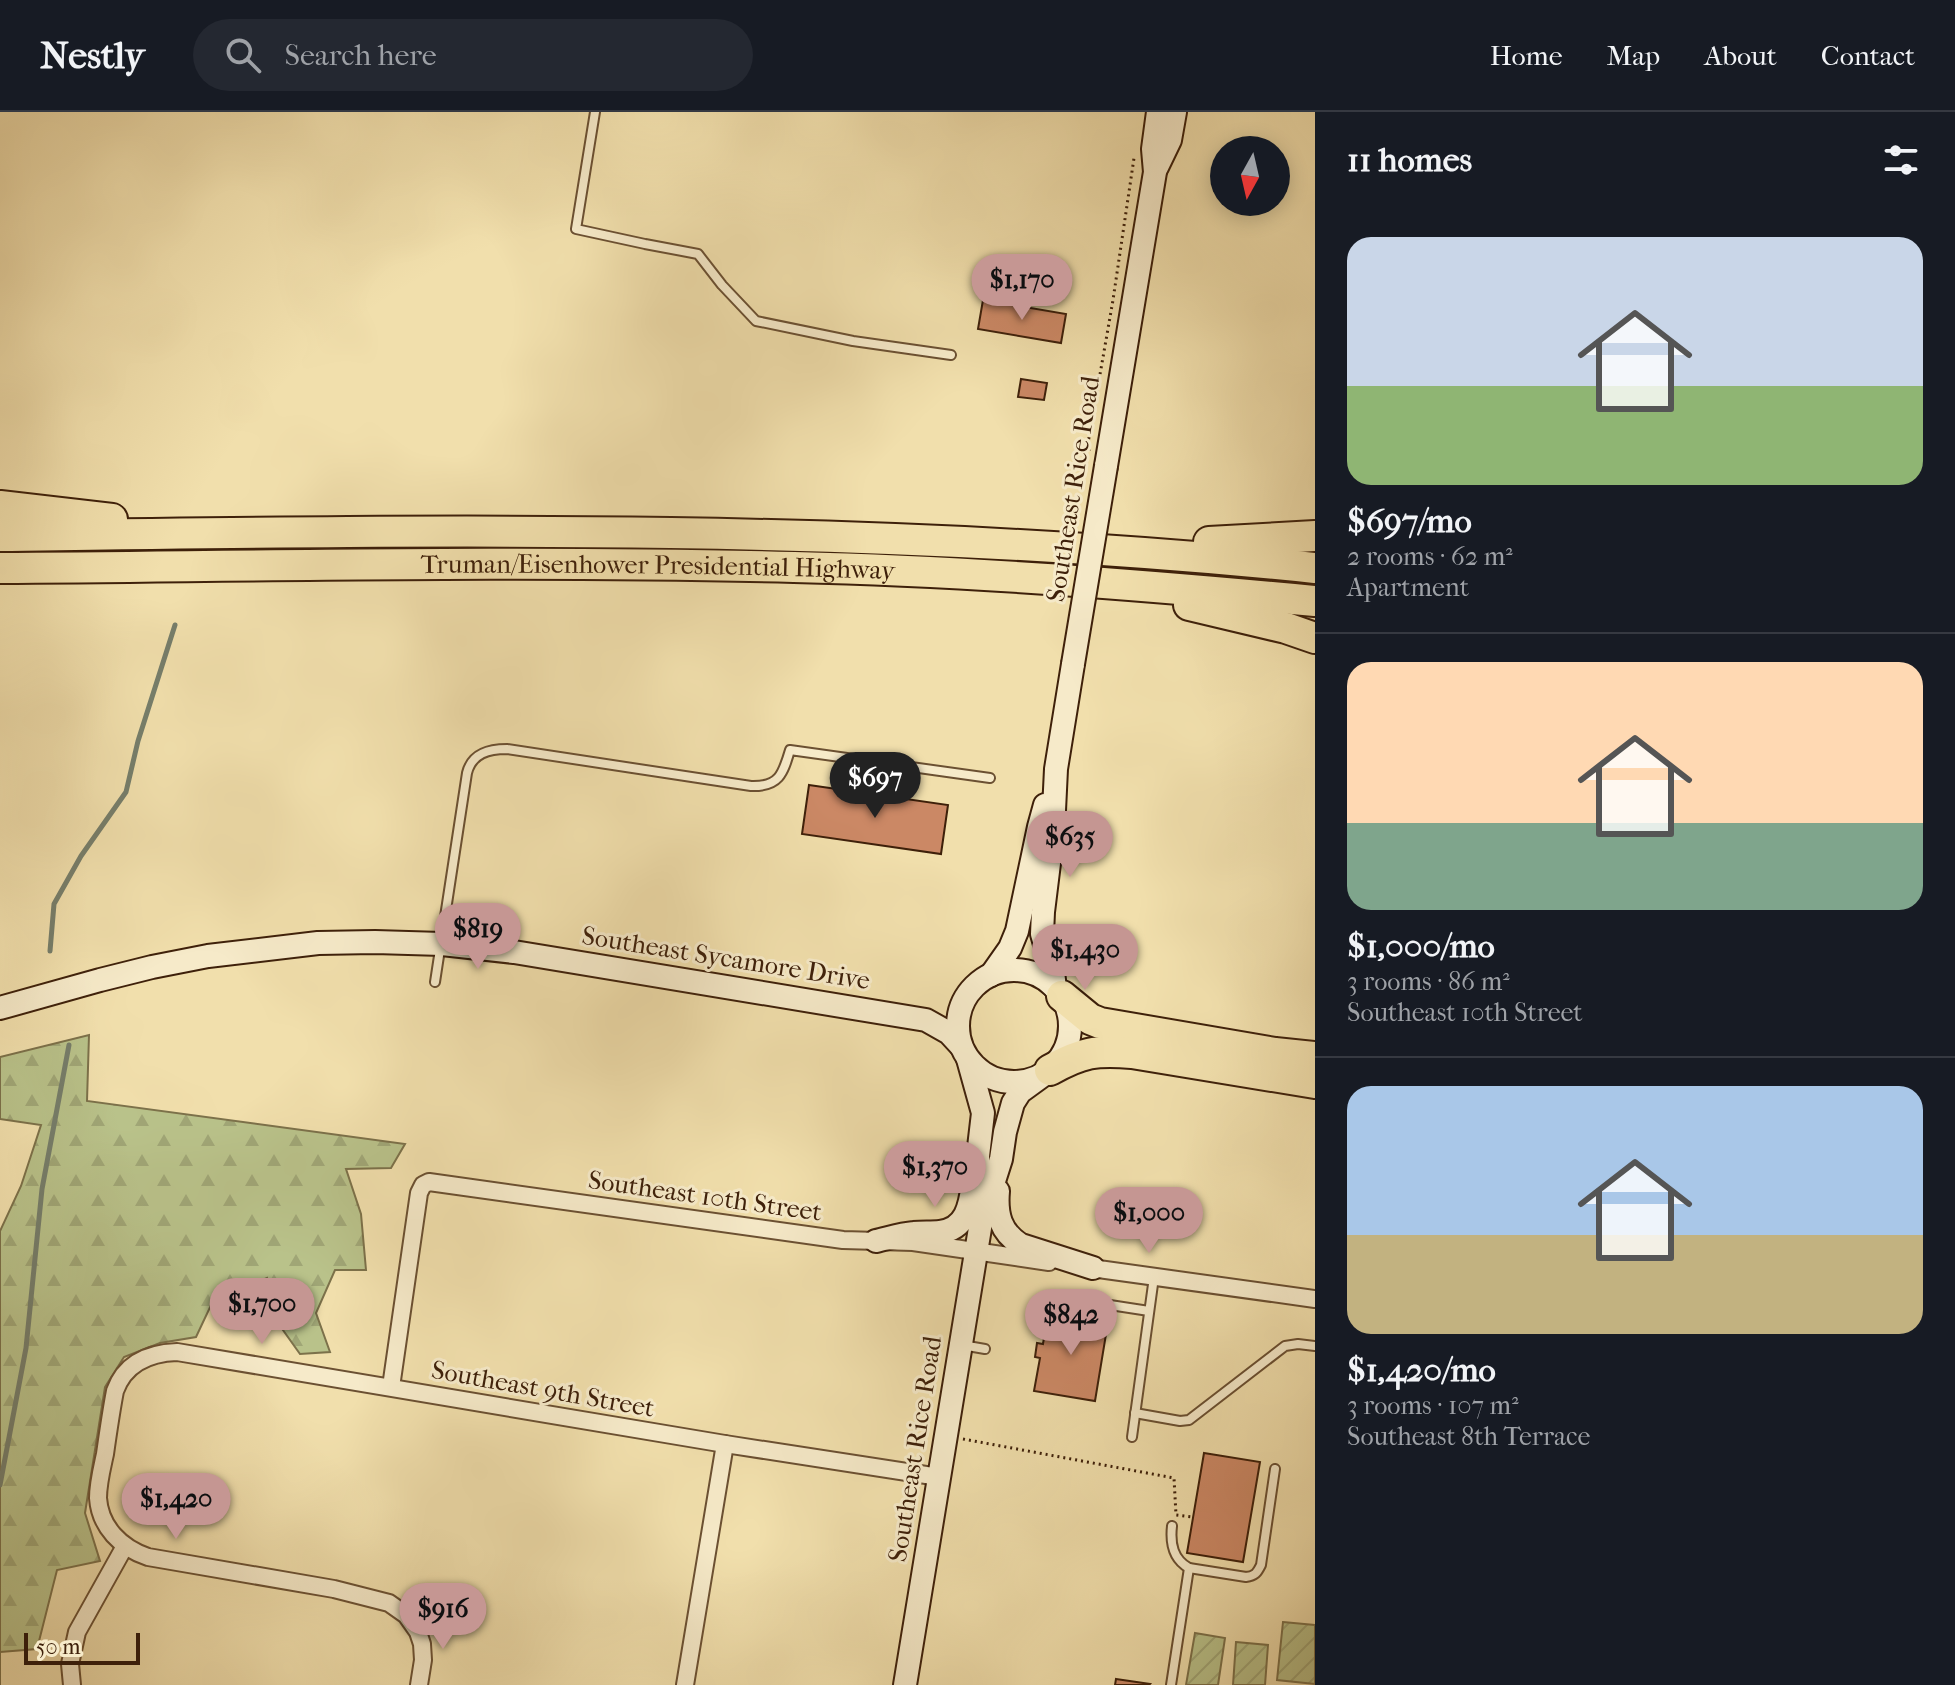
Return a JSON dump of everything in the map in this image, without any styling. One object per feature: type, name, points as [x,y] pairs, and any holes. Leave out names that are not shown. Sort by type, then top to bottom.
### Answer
[{"type":"highway","points":[[0,506],[257,534]]},
{"type":"highway","name":"Truman/Eisenhower Presidential Highway","points":[[0,536],[692,532],[1015,545],[1315,568]]},
{"type":"highway","points":[[1015,545],[1174,543],[1315,536]]},
{"type":"highway","name":"Truman/Eisenhower Presidential Highway","points":[[0,568],[613,564],[797,567],[1017,577],[1315,601]]},
{"type":"highway","points":[[1017,577],[1169,600],[1315,638]]},
{"type":"highway","points":[[1058,992],[1090,1019],[1100,1023],[1315,1057]]},
{"type":"highway","points":[[1046,1073],[1068,1060],[1102,1051],[1132,1053],[1315,1083]]},
{"type":"street","name":"Southeast Rice Road","points":[[1155,172],[1153,149],[1158,112]]},
{"type":"street","name":"Southeast Rice Road","points":[[1058,992],[1042,934],[1056,769],[1073,664],[1098,462],[1155,172],[1170,140],[1175,112]]},
{"type":"street","name":"Southeast Rice Road","points":[[991,975],[1010,948],[1017,931],[1039,827],[1056,769]]},
{"type":"street","name":"Southeast Sycamore Drive","points":[[0,1008],[152,967],[221,954],[318,943],[442,944],[514,952],[926,1020],[949,1033],[965,1052]]},
{"type":"street","points":[[1011,970],[1030,972],[1058,992],[1068,1008],[1070,1035],[1059,1060],[1046,1073],[1022,1082],[1001,1081],[983,1073],[965,1052],[958,1022],[960,1010],[972,989],[991,975],[1011,970]]},
{"type":"street","name":"Southeast Rice Road","points":[[965,1052],[983,1113],[978,1156],[981,1222]]},
{"type":"street","name":"Southeast Rice Road","points":[[905,1685],[981,1222],[1001,1159],[1013,1103],[1020,1092],[1046,1073]]},
{"type":"street","points":[[876,1241],[954,1228],[970,1208],[978,1156]]},
{"type":"street","points":[[1001,1159],[996,1206],[1001,1225],[1012,1240],[1093,1268]]},
{"type":"street","name":"Southeast 10th Street","points":[[391,1387],[419,1193],[423,1185],[434,1181],[843,1240],[913,1242],[1315,1299]]},
{"type":"street","name":"Southeast 9th Street","points":[[125,1546],[107,1525],[101,1513],[98,1494],[115,1391],[122,1375],[139,1361],[155,1354],[177,1352],[939,1477]]},
{"type":"street","points":[[685,1685],[725,1444]]},
{"type":"street","points":[[72,1685],[70,1664],[77,1632],[125,1546],[148,1557],[334,1589],[389,1603],[415,1626],[422,1644],[419,1685]]},
{"type":"lane","points":[[595,112],[576,229],[698,254],[756,321],[853,341],[951,355]]},
{"type":"lane","points":[[435,982],[467,773],[469,764],[485,751],[507,749],[751,786],[763,786],[780,777],[790,750],[990,778]]},
{"type":"lane","points":[[1132,1437],[1154,1276]]},
{"type":"lane","points":[[1110,1305],[1149,1311]]},
{"type":"lane","points":[[961,1345],[985,1349]]},
{"type":"lane","points":[[1135,1413],[1189,1420],[1285,1346],[1315,1346]]},
{"type":"lane","points":[[1172,1526],[1174,1553],[1189,1568],[1253,1576],[1261,1565],[1275,1469]]},
{"type":"lane","points":[[1171,1685],[1189,1568]]},
{"type":"path","points":[[1098,462],[1088,443],[1134,159]]},
{"type":"path","points":[[959,1438],[1174,1478],[1176,1515],[1193,1517]]},
{"type":"green space","points":[[89,1035],[87,1101],[405,1144],[391,1168],[346,1169],[361,1214],[366,1270],[335,1270],[316,1313],[330,1352],[300,1354],[278,1323],[267,1278],[212,1303],[196,1337],[160,1343],[124,1357],[105,1387],[85,1513],[100,1561],[57,1570],[37,1649],[0,1652],[0,1231],[21,1186],[41,1125],[0,1119],[0,1057]]},
{"type":"green space","points":[[1283,1622],[1315,1625],[1315,1684],[1277,1680]]},
{"type":"green space","points":[[1195,1633],[1225,1638],[1218,1685],[1186,1685]]},
{"type":"green space","points":[[1236,1642],[1268,1645],[1265,1685],[1233,1685]]},
{"type":"building","points":[[983,300],[1066,314],[1061,343],[978,329]]},
{"type":"building","points":[[1021,379],[1047,383],[1044,400],[1018,397]]},
{"type":"building","points":[[809,785],[948,805],[941,854],[802,834]]},
{"type":"building","points":[[1048,1312],[1108,1322],[1095,1401],[1034,1391],[1040,1358],[1035,1357],[1037,1343],[1043,1344]]},
{"type":"building","points":[[1204,1453],[1260,1462],[1243,1562],[1187,1553]]},
{"type":"building","points":[[1116,1679],[1150,1684],[1115,1685]]},
{"type":"waterway","points":[[50,951],[54,904],[81,856],[126,792],[138,741],[175,625]]},
{"type":"waterway","points":[[0,1485],[26,1348],[42,1189],[69,1045]]}]
